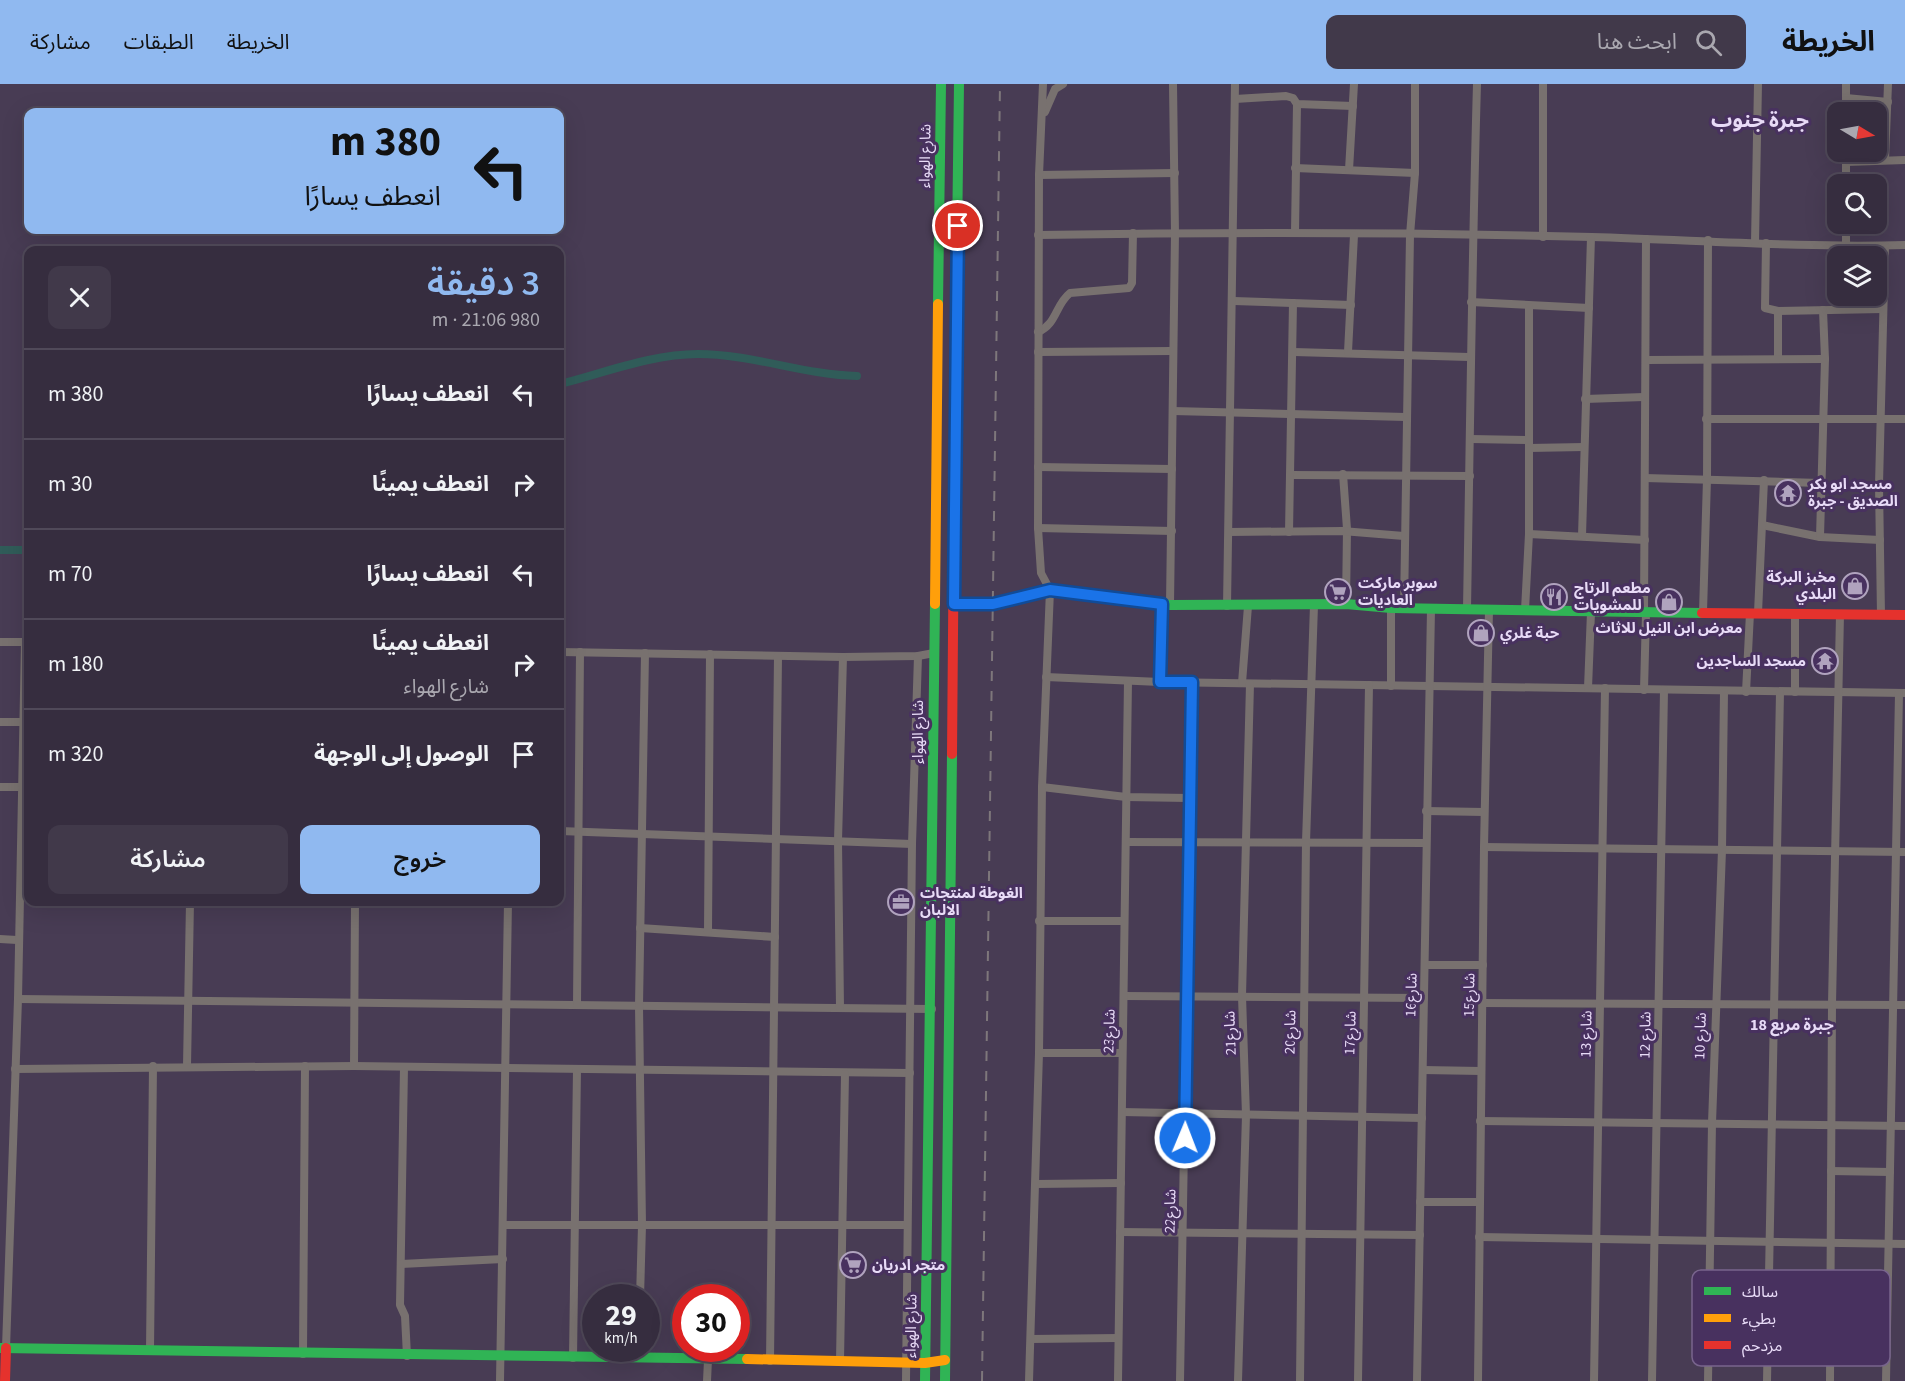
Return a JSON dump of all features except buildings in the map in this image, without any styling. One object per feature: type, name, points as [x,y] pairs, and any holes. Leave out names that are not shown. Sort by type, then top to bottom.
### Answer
[{"type":"main road","name":"شارع الهواء","points":[[925,1381],[932,1009],[941,84]]},
{"type":"main road","points":[[945,1381],[959,84]]},
{"type":"main road","points":[[954,604],[993,604],[1050,590],[1166,605],[1346,604],[1431,609],[1905,615]]},
{"type":"main road","points":[[5,1381],[3,1348],[582,1357]]},
{"type":"main road","points":[[750,1361],[906,1360],[925,1363],[945,1360]]},
{"type":"street","points":[[1029,1381],[1039,1053],[1042,787],[1050,590],[1041,573],[1038,528],[1038,234],[1043,84]]},
{"type":"street","points":[[1041,120],[1055,88],[1063,84]]},
{"type":"street","points":[[1160,682],[1172,531],[1172,351],[1175,233],[1173,84]]},
{"type":"street","points":[[1227,606],[1235,84]]},
{"type":"street","points":[[1349,170],[1354,84]]},
{"type":"street","points":[[1404,608],[1406,417],[1410,356],[1410,235],[1414,173],[1415,84]]},
{"type":"street","points":[[1467,609],[1471,440],[1469,357],[1477,84]]},
{"type":"street","points":[[1543,84],[1543,237]]},
{"type":"street","points":[[1755,242],[1758,84]]},
{"type":"street","points":[[1846,84],[1846,102]]},
{"type":"street","points":[[1887,121],[1888,84]]},
{"type":"street","points":[[1235,99],[1286,96],[1293,98],[1297,104],[1295,232]]},
{"type":"street","points":[[1846,98],[1888,102]]},
{"type":"street","points":[[1297,104],[1353,106]]},
{"type":"street","points":[[1887,160],[1905,160]]},
{"type":"street","points":[[1846,162],[1846,174]]},
{"type":"street","points":[[1295,168],[1414,173]]},
{"type":"street","points":[[1039,175],[1175,173]]},
{"type":"street","points":[[1038,234],[1295,232],[1354,235],[1591,237],[1846,246],[1846,234]]},
{"type":"street","points":[[1038,333],[1050,325],[1064,299],[1070,293],[1129,288],[1132,283],[1133,233]]},
{"type":"street","points":[[1348,351],[1354,235]]},
{"type":"street","points":[[1582,536],[1591,237]]},
{"type":"street","points":[[1644,690],[1646,239]]},
{"type":"street","points":[[1703,612],[1707,479],[1708,240]]},
{"type":"street","points":[[1766,243],[1765,308],[1778,311],[1883,309]]},
{"type":"street","points":[[1885,246],[1905,245]]},
{"type":"street","points":[[1233,301],[1351,305]]},
{"type":"street","points":[[1471,302],[1529,307],[1589,308]]},
{"type":"street","points":[[1289,532],[1294,352],[1293,303]]},
{"type":"street","points":[[1881,615],[1883,306]]},
{"type":"street","points":[[1525,610],[1528,534],[1529,307]]},
{"type":"street","points":[[1820,537],[1825,359],[1823,310]]},
{"type":"street","points":[[1778,311],[1778,358]]},
{"type":"street","points":[[1038,352],[1172,351]]},
{"type":"street","points":[[1294,352],[1348,351],[1410,356],[1469,357]]},
{"type":"street","points":[[1647,360],[1825,359]]},
{"type":"street","points":[[1586,399],[1644,397]]},
{"type":"street","points":[[1173,411],[1406,417]]},
{"type":"street","points":[[1706,419],[1905,419]]},
{"type":"street","points":[[1471,440],[1584,447]]},
{"type":"street","points":[[1038,467],[1172,469]]},
{"type":"street","points":[[1343,474],[1346,604]]},
{"type":"street","points":[[1291,475],[1470,476]]},
{"type":"street","points":[[1645,478],[1820,483]]},
{"type":"street","points":[[1746,692],[1762,525],[1764,480]]},
{"type":"street","points":[[1762,525],[1820,537],[1880,540]]},
{"type":"street","points":[[1038,528],[1172,531]]},
{"type":"street","points":[[1229,532],[1346,531],[1404,536]]},
{"type":"street","points":[[1528,534],[1645,540]]},
{"type":"street","name":"شارع20","points":[[1300,1381],[1306,842],[1314,605]]},
{"type":"street","name":"شارع21","points":[[1238,1381],[1246,1115],[1242,996],[1248,606]]},
{"type":"street","points":[[1391,608],[1391,686]]},
{"type":"street","name":"شارع16","points":[[1417,1381],[1431,609]]},
{"type":"street","name":"شارع15","points":[[1478,1381],[1486,687],[1489,610]]},
{"type":"street","points":[[1588,688],[1591,612]]},
{"type":"street","points":[[1795,614],[1795,692]]},
{"type":"street","points":[[1830,1270],[1832,1004],[1840,614]]},
{"type":"street","points":[[0,642],[24,642]]},
{"type":"street","points":[[564,652],[843,657],[918,656],[934,653]]},
{"type":"street","points":[[577,1005],[580,652]]},
{"type":"street","points":[[640,1284],[642,1225],[639,1006],[645,653]]},
{"type":"street","points":[[708,932],[710,654]]},
{"type":"street","points":[[770,1361],[778,656]]},
{"type":"street","points":[[906,1381],[912,844],[918,656]]},
{"type":"street","points":[[840,1008],[838,841],[843,657]]},
{"type":"street","points":[[1046,677],[1246,684],[1902,693],[1901,852],[1893,1004],[1889,1270]]},
{"type":"street","name":"شارع23","points":[[1118,1381],[1128,681]]},
{"type":"street","name":"شارع22","points":[[1180,1381],[1188,798],[1192,682]]},
{"type":"street","name":"شارع17","points":[[1358,1381],[1369,686]]},
{"type":"street","name":"شارع 13","points":[[1594,1381],[1605,688]]},
{"type":"street","name":"شارع 12","points":[[1652,1381],[1664,690]]},
{"type":"street","name":"شارع 10","points":[[1710,1270],[1715,1002],[1722,850],[1724,692]]},
{"type":"street","points":[[1769,1270],[1780,692]]},
{"type":"street","points":[[3,1348],[18,999],[17,939],[24,702]]},
{"type":"street","points":[[0,722],[23,722]]},
{"type":"street","points":[[0,787],[22,787]]},
{"type":"street","points":[[1042,787],[1126,797],[1188,798]]},
{"type":"street","points":[[1426,811],[1485,812]]},
{"type":"street","points":[[564,831],[912,844]]},
{"type":"street","points":[[1126,842],[1426,843]]},
{"type":"street","points":[[1484,847],[1901,852]]},
{"type":"street","points":[[188,1066],[190,906]]},
{"type":"street","points":[[354,1066],[355,906]]},
{"type":"street","points":[[500,1381],[508,906]]},
{"type":"street","points":[[1039,921],[1124,921]]},
{"type":"street","points":[[640,928],[775,937]]},
{"type":"street","points":[[0,939],[17,939]]},
{"type":"street","points":[[1425,965],[1483,965]]},
{"type":"street","points":[[1124,996],[1424,998]]},
{"type":"street","points":[[18,999],[932,1009]]},
{"type":"street","points":[[1482,1003],[1715,1002],[1905,1005]]},
{"type":"street","points":[[1039,1053],[1122,1053]]},
{"type":"street","points":[[150,1351],[153,1066]]},
{"type":"street","points":[[303,1354],[305,1066]]},
{"type":"street","points":[[15,1069],[354,1066],[773,1071],[845,1074],[910,1073]]},
{"type":"street","points":[[404,1067],[400,1305],[405,1316],[407,1356]]},
{"type":"street","points":[[573,1358],[577,1069]]},
{"type":"street","points":[[1423,1070],[1481,1071]]},
{"type":"street","points":[[840,1361],[845,1074]]},
{"type":"street","points":[[1122,1113],[1422,1118]]},
{"type":"street","points":[[1480,1121],[1905,1126]]},
{"type":"street","points":[[1831,1171],[1890,1172]]},
{"type":"street","points":[[1036,1184],[1121,1183]]},
{"type":"street","points":[[1420,1202],[1479,1202]]},
{"type":"street","points":[[504,1225],[907,1225]]},
{"type":"street","points":[[1120,1232],[1420,1235]]},
{"type":"street","points":[[1479,1237],[1905,1244]]},
{"type":"street","points":[[401,1264],[502,1259]]},
{"type":"street","points":[[1030,1339],[1118,1338]]},
{"type":"street","points":[[707,1381],[708,1362]]},
{"type":"street","name":"شارع 10","points":[[1708,1366],[1708,1381]]},
{"type":"street","points":[[1767,1366],[1767,1381]]},
{"type":"street","points":[[1886,1366],[1886,1381]]},
{"type":"waterway","points":[[564,383],[663,357],[698,354],[738,357],[817,372],[857,376]]},
{"type":"waterway","points":[[0,550],[24,550]]},
{"type":"railway","points":[[982,1381],[1000,84]]},
{"type":"traffic: fast","points":[[938,304],[941,84]]},
{"type":"traffic: fast","points":[[957,242],[959,84]]},
{"type":"traffic: fast","points":[[954,604],[993,604],[1050,590],[1170,605],[1346,604],[1391,608],[1702,613]]},
{"type":"traffic: fast","points":[[925,1381],[935,604]]},
{"type":"traffic: fast","points":[[945,1381],[952,754]]},
{"type":"traffic: fast","points":[[0,1348],[672,1358]]},
{"type":"traffic: slow","points":[[954,515],[957,242]]},
{"type":"traffic: slow","points":[[935,604],[938,304]]},
{"type":"traffic: slow","points":[[750,1359],[925,1363],[945,1360]]},
{"type":"traffic: jam","points":[[952,754],[954,515]]},
{"type":"traffic: jam","points":[[1702,613],[1905,615]]},
{"type":"traffic: jam","points":[[5,1381],[6,1348]]},
{"type":"place","name":"مسجد ابو بكر الصديق - جبرة","points":[[1788,493]]},
{"type":"place","name":"مخبز البركة البلدي","points":[[1855,586]]},
{"type":"place","name":"سوبر ماركت العاديات","points":[[1338,592]]},
{"type":"place","name":"مطعم الرتاج للمشويات","points":[[1554,597]]},
{"type":"place","name":"معرض ابن النيل للاثاث","points":[[1669,602]]},
{"type":"place","name":"حبة غلري","points":[[1481,633]]},
{"type":"place","name":"مسجد الساجدين","points":[[1825,661]]},
{"type":"place","name":"الغوطة لمنتجات الالبان","points":[[901,902]]},
{"type":"place","name":"متجر ادريان","points":[[853,1265]]},
{"type":"district","name":"جبرة جنوب","points":[[1760,120]]},
{"type":"district","name":"جبرة مربع 18","points":[[1792,1024]]},
{"type":"route","points":[[958,226],[954,604],[993,604],[1050,590],[1162,604],[1160,682],[1192,682],[1188,798],[1185,1138]]}]
